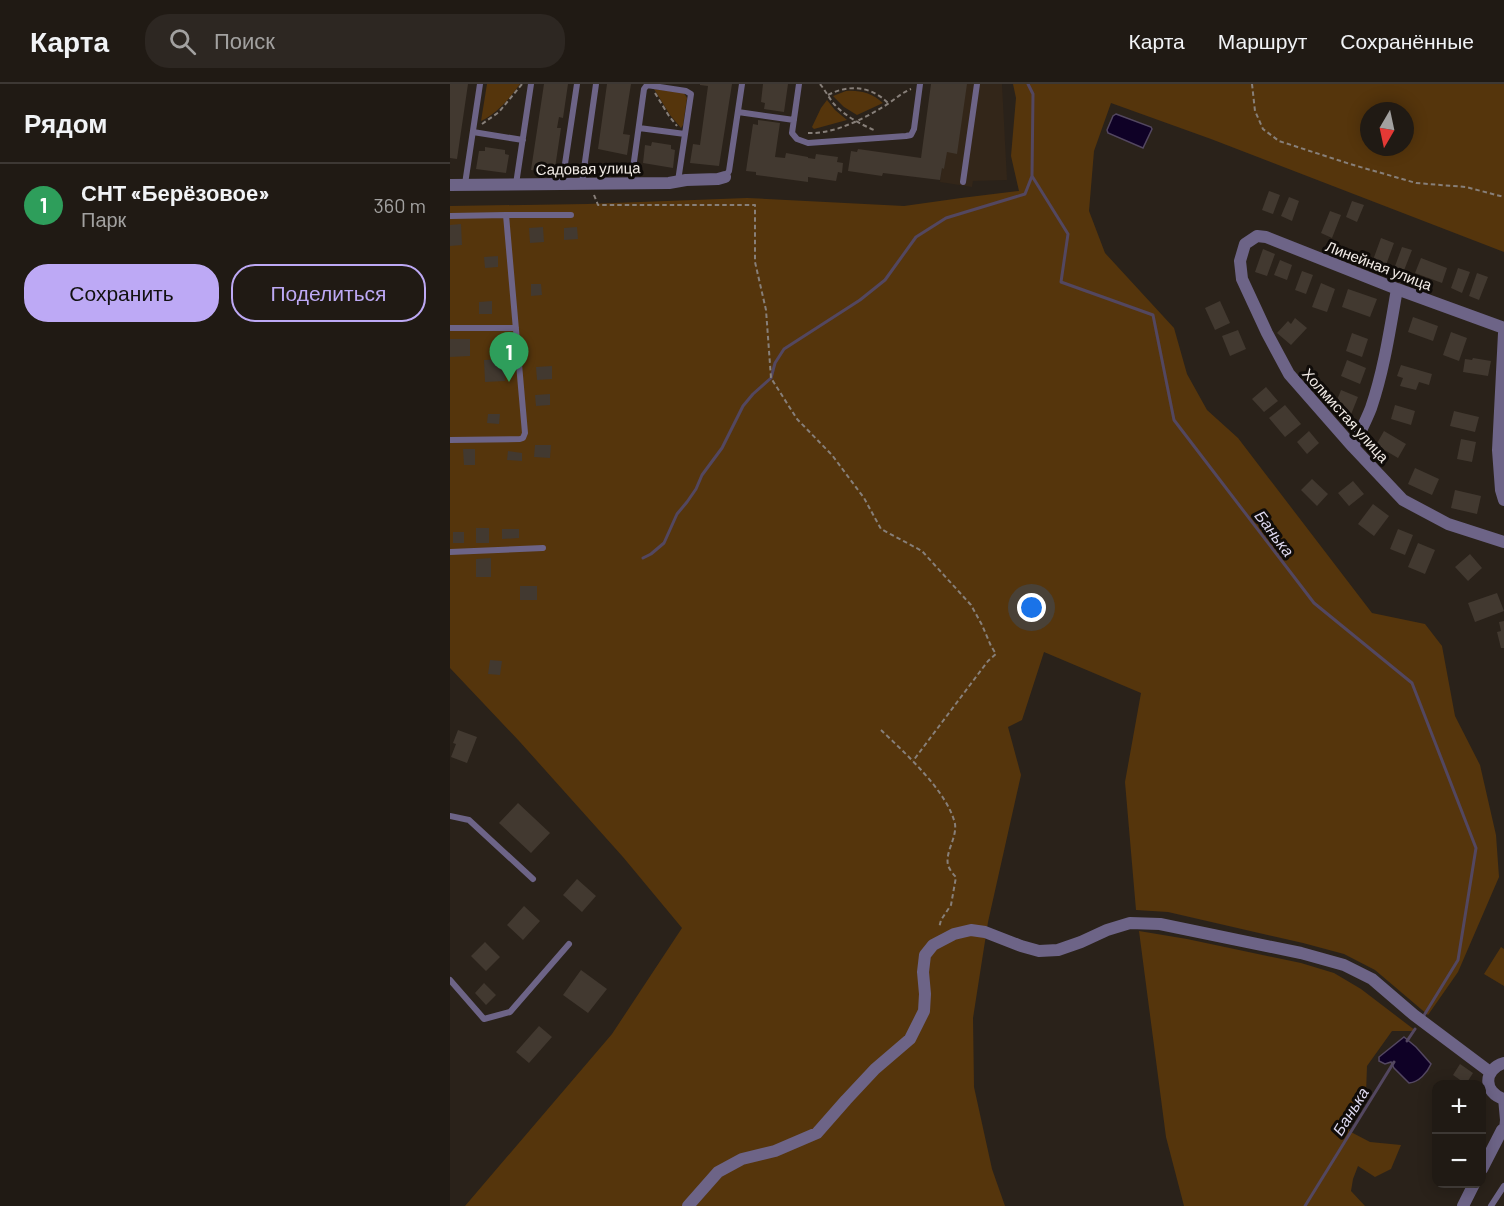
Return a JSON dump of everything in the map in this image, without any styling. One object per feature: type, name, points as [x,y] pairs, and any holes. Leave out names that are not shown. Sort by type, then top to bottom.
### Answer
[{"type":"street","name":"Садовая улица","points":[[450,185],[669,183],[725,177]]},
{"type":"street","name":"Линейная улица","points":[[1245,244],[1257,236],[1266,237],[1504,328]]},
{"type":"street","name":"Холмистая улица","points":[[1245,244],[1240,261],[1242,279],[1289,374],[1403,500],[1448,524],[1504,542]]},
{"type":"street","points":[[1353,447],[1370,410],[1378,384],[1397,288]]},
{"type":"street","points":[[1504,333],[1498,450],[1504,500]]},
{"type":"street","points":[[688,1206],[718,1172],[742,1159],[775,1151],[817,1133],[875,1070],[910,1039],[924,1011],[926,956],[933,945],[954,934],[971,930],[985,932],[1039,951],[1058,950],[1130,923],[1160,924],[1301,953],[1344,965],[1372,979],[1414,1016],[1490,1072]]},
{"type":"street","points":[[1502,1099],[1489,1088],[1488,1083],[1490,1072],[1504,1063]]},
{"type":"street","points":[[1486,1162],[1503,1131]]},
{"type":"street","points":[[1462,1206],[1472,1188]]},
{"type":"lane","points":[[465,185],[480,84]]},
{"type":"lane","points":[[516,184],[531,84]]},
{"type":"lane","points":[[562,184],[577,84]]},
{"type":"lane","points":[[587,183],[597,84]]},
{"type":"lane","points":[[725,177],[729,171],[742,84]]},
{"type":"lane","points":[[799,84],[792,133],[797,140],[808,143],[911,135],[914,129],[920,86]]},
{"type":"lane","points":[[963,182],[977,84]]},
{"type":"lane","points":[[630,183],[644,89],[647,85],[686,91],[690,94],[678,181]]},
{"type":"lane","points":[[738,112],[794,120]]},
{"type":"lane","points":[[639,128],[685,135]]},
{"type":"lane","points":[[473,130],[523,140]]},
{"type":"lane","points":[[450,440],[520,439],[525,435],[506,215]]},
{"type":"lane","points":[[450,216],[571,215]]},
{"type":"lane","points":[[450,328],[516,328]]},
{"type":"lane","points":[[450,552],[543,548]]},
{"type":"lane","points":[[450,816],[469,820],[533,879]]},
{"type":"lane","points":[[450,980],[484,1019],[510,1012],[569,944]]},
{"type":"lane","points":[[1502,1099],[1503,1131]]},
{"type":"lane","points":[[1491,1206],[1504,1186]]},
{"type":"path","points":[[473,130],[499,112],[522,84]]},
{"type":"path","points":[[820,84],[834,104],[856,121],[877,131]]},
{"type":"path","points":[[1252,84],[1255,111],[1263,129],[1279,141],[1416,183],[1466,187],[1504,197]]},
{"type":"path","points":[[651,86],[669,116],[685,135]]},
{"type":"path","points":[[792,133],[817,133],[838,128],[888,104],[909,89],[920,86]]},
{"type":"path","points":[[828,95],[842,89],[858,88],[871,91],[888,104]]},
{"type":"path","points":[[587,183],[598,205],[755,205],[755,262],[766,310],[771,378],[797,420],[832,455],[864,498],[881,529],[922,551],[971,605],[996,654],[988,661],[913,761]]},
{"type":"path","points":[[881,730],[913,761],[946,802],[955,826],[948,866],[956,877],[951,905],[941,920],[938,932],[941,940]]},
{"type":"shaded area","points":[[487,84],[520,84],[498,110],[481,121]]},
{"type":"shaded area","points":[[956,84],[1002,84],[1007,180],[973,181],[972,187],[940,182]]},
{"type":"shaded area","points":[[1013,84],[1504,84],[1504,252],[1111,103],[1094,151],[1089,211],[1105,253],[1174,328],[1187,374],[1207,410],[1238,438],[1372,613],[1425,624],[1442,646],[1455,716],[1480,765],[1496,835],[1499,877],[1458,972],[1428,1015],[1375,970],[1344,954],[1168,912],[1136,910],[1125,782],[1141,693],[1044,652],[1022,720],[1008,727],[1021,775],[988,922],[973,1018],[974,1087],[992,1169],[1005,1206],[465,1206],[612,1034],[682,928],[623,857],[450,668],[450,206],[747,198],[904,206],[1019,191],[1011,156],[1016,98]]},
{"type":"shaded area","points":[[654,89],[684,93],[687,98],[681,128],[670,115]]},
{"type":"shaded area","points":[[846,91],[866,93],[883,103],[857,115],[833,96]]},
{"type":"shaded area","points":[[827,100],[847,120],[814,129],[812,127]]},
{"type":"shaded area","points":[[1116,114],[1151,127],[1143,148],[1108,133],[1107,130]]},
{"type":"shaded area","points":[[1139,931],[1301,963],[1334,973],[1361,989],[1416,1031],[1392,1031],[1367,1066],[1366,1093],[1349,1131],[1370,1142],[1401,1145],[1391,1169],[1375,1177],[1358,1166],[1351,1191],[1365,1206],[1184,1206],[1166,1137]]},
{"type":"shaded area","points":[[1501,947],[1504,949],[1504,986],[1484,974]]},
{"type":"shaded area","points":[[1404,1037],[1431,1064],[1422,1077],[1409,1083],[1391,1062],[1385,1064],[1379,1061],[1379,1057]]},
{"type":"building","points":[[450,84],[468,84],[457,159],[450,158]]},
{"type":"building","points":[[544,84],[568,84],[563,118],[559,117],[557,128],[561,128],[555,168],[551,168],[550,173],[531,170]]},
{"type":"building","points":[[607,84],[631,84],[623,134],[630,135],[627,155],[598,149]]},
{"type":"building","points":[[700,84],[732,84],[719,166],[690,163],[693,144],[700,145],[708,86]]},
{"type":"building","points":[[763,84],[788,84],[784,112],[764,109],[765,103],[761,102]]},
{"type":"building","points":[[931,84],[967,84],[957,154],[947,152],[940,180],[848,171],[851,151],[857,152],[858,149],[921,158]]},
{"type":"building","points":[[758,120],[780,123],[775,157],[785,158],[786,153],[815,159],[816,154],[838,157],[837,162],[843,163],[842,173],[838,172],[836,181],[808,177],[808,182],[756,175],[756,172],[746,171],[753,124],[758,125]]},
{"type":"building","points":[[652,142],[671,145],[671,149],[675,150],[673,168],[643,163],[645,145],[651,146]]},
{"type":"building","points":[[485,147],[505,150],[505,154],[509,155],[506,173],[476,169],[479,151],[485,151]]},
{"type":"building","points":[[1269,191],[1280,195],[1273,214],[1262,210]]},
{"type":"building","points":[[1289,197],[1299,201],[1292,221],[1281,216]]},
{"type":"building","points":[[1352,201],[1364,205],[1357,222],[1346,217]]},
{"type":"building","points":[[1330,211],[1341,215],[1332,238],[1321,233]]},
{"type":"building","points":[[461,224],[462,245],[450,246],[450,225]]},
{"type":"building","points":[[543,227],[544,242],[530,243],[529,228]]},
{"type":"building","points":[[577,227],[578,239],[564,240],[564,228]]},
{"type":"building","points":[[1381,238],[1394,243],[1386,265],[1373,260]]},
{"type":"building","points":[[1402,247],[1412,250],[1403,273],[1394,269]]},
{"type":"building","points":[[1263,249],[1275,254],[1267,276],[1255,272]]},
{"type":"building","points":[[498,256],[498,267],[485,268],[484,257]]},
{"type":"building","points":[[1421,258],[1447,268],[1442,283],[1415,273]]},
{"type":"building","points":[[1280,260],[1292,265],[1287,280],[1274,275]]},
{"type":"building","points":[[1458,268],[1470,272],[1462,293],[1451,288]]},
{"type":"building","points":[[1302,271],[1313,275],[1306,294],[1295,290]]},
{"type":"building","points":[[1477,273],[1488,277],[1479,300],[1469,296]]},
{"type":"building","points":[[1321,283],[1335,289],[1327,312],[1312,307]]},
{"type":"building","points":[[531,284],[541,284],[542,295],[531,296]]},
{"type":"building","points":[[1348,289],[1377,299],[1370,317],[1342,307]]},
{"type":"building","points":[[492,301],[492,314],[479,314],[479,302]]},
{"type":"building","points":[[1220,301],[1230,323],[1215,330],[1205,308]]},
{"type":"building","points":[[1413,317],[1438,326],[1433,341],[1408,332]]},
{"type":"building","points":[[1295,318],[1307,328],[1291,345],[1277,333],[1288,321],[1291,324]]},
{"type":"building","points":[[1238,330],[1246,349],[1230,356],[1222,336]]},
{"type":"building","points":[[1451,332],[1467,338],[1459,361],[1443,355]]},
{"type":"building","points":[[1352,333],[1368,339],[1362,357],[1346,351]]},
{"type":"building","points":[[450,339],[470,339],[470,356],[450,357]]},
{"type":"building","points":[[1473,358],[1491,361],[1488,376],[1463,372],[1465,359],[1472,360]]},
{"type":"building","points":[[504,359],[505,381],[485,382],[484,360]]},
{"type":"building","points":[[1347,360],[1366,368],[1360,384],[1341,376]]},
{"type":"building","points":[[1401,365],[1432,374],[1429,385],[1419,382],[1416,390],[1400,386],[1403,378],[1397,376]]},
{"type":"building","points":[[552,366],[552,379],[537,380],[536,367]]},
{"type":"building","points":[[1266,387],[1278,401],[1264,412],[1252,399]]},
{"type":"building","points":[[1341,390],[1358,397],[1350,417],[1333,410]]},
{"type":"building","points":[[550,394],[550,405],[536,406],[535,395]]},
{"type":"building","points":[[1285,405],[1301,424],[1285,437],[1269,418]]},
{"type":"building","points":[[1395,405],[1415,411],[1411,425],[1391,419]]},
{"type":"building","points":[[1454,411],[1479,417],[1475,432],[1450,426]]},
{"type":"building","points":[[488,414],[500,414],[499,424],[487,423]]},
{"type":"building","points":[[1309,431],[1319,443],[1307,454],[1297,442]]},
{"type":"building","points":[[1384,431],[1406,444],[1398,458],[1376,445]]},
{"type":"building","points":[[1461,439],[1476,442],[1472,462],[1457,459]]},
{"type":"building","points":[[535,445],[551,445],[550,458],[534,457]]},
{"type":"building","points":[[463,449],[475,449],[475,465],[464,465]]},
{"type":"building","points":[[508,451],[522,453],[522,461],[507,460]]},
{"type":"building","points":[[1415,468],[1439,479],[1432,495],[1408,484]]},
{"type":"building","points":[[1312,479],[1328,494],[1317,506],[1301,490]]},
{"type":"building","points":[[1353,481],[1364,494],[1349,506],[1338,493]]},
{"type":"building","points":[[1455,490],[1481,496],[1477,514],[1451,508]]},
{"type":"building","points":[[1373,504],[1389,516],[1374,536],[1358,524]]},
{"type":"building","points":[[476,528],[489,528],[489,543],[476,543]]},
{"type":"building","points":[[502,529],[519,529],[519,538],[502,539]]},
{"type":"building","points":[[1398,529],[1413,535],[1405,555],[1390,549]]},
{"type":"building","points":[[453,532],[464,532],[464,543],[453,543]]},
{"type":"building","points":[[1418,543],[1435,550],[1425,574],[1408,567]]},
{"type":"building","points":[[1470,554],[1482,568],[1468,581],[1455,567]]},
{"type":"building","points":[[491,558],[491,577],[476,577],[476,559]]},
{"type":"building","points":[[520,586],[537,586],[537,600],[520,600]]},
{"type":"building","points":[[1497,593],[1504,611],[1475,622],[1468,603]]},
{"type":"building","points":[[1504,621],[1504,648],[1501,648],[1497,632],[1501,631],[1499,622]]},
{"type":"building","points":[[490,660],[502,661],[500,675],[488,674]]},
{"type":"building","points":[[458,730],[477,737],[467,763],[451,757]]},
{"type":"building","points":[[518,803],[550,833],[531,853],[499,823]]},
{"type":"building","points":[[577,879],[596,896],[582,912],[563,895]]},
{"type":"building","points":[[524,906],[540,921],[523,940],[507,925]]},
{"type":"building","points":[[485,942],[500,957],[486,971],[471,956]]},
{"type":"building","points":[[581,970],[607,989],[588,1013],[563,995]]},
{"type":"building","points":[[484,983],[496,995],[486,1005],[475,993]]},
{"type":"building","points":[[539,1026],[552,1037],[529,1063],[516,1052]]},
{"type":"building","points":[[1460,1064],[1473,1073],[1469,1080],[1460,1080],[1453,1075]]},
{"type":"waterway","name":"Банька","points":[[1028,84],[1033,94],[1032,176],[1068,234],[1061,282],[1153,315],[1174,420],[1314,603],[1412,683],[1476,848],[1458,960],[1423,1017]]},
{"type":"waterway","points":[[643,558],[664,543],[677,514],[722,448],[743,406],[771,378],[775,363],[784,349],[860,300],[885,280],[916,237],[946,218],[1025,194],[1032,176]]},
{"type":"waterway","name":"Банька","points":[[1407,1041],[1415,1029]]},
{"type":"waterway","name":"Банька","points":[[1305,1206],[1394,1062]]},
{"type":"place","name":"СНТ «Берёзовое»","points":[[509,382]]}]
